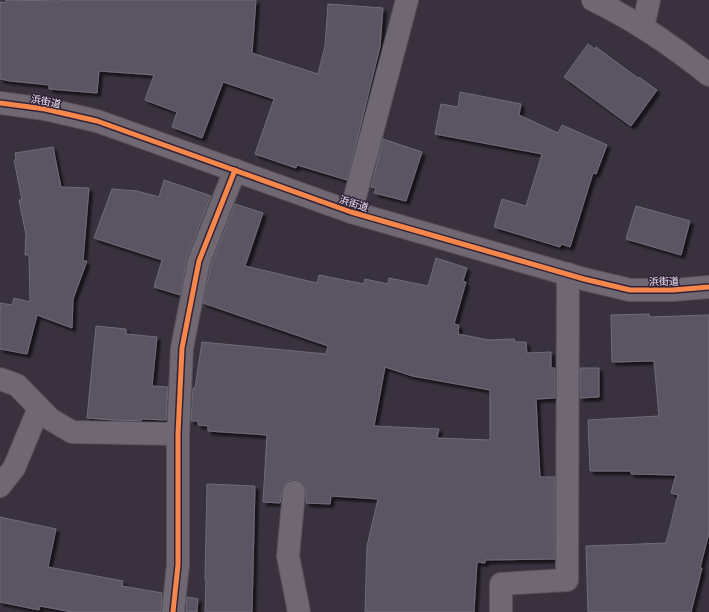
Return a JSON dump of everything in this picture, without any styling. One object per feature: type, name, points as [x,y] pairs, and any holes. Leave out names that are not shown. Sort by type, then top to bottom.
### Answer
[{"type":"street","points":[[351,212],[407,0]]},
{"type":"street","points":[[593,0],[643,27],[709,75]]},
{"type":"street","points":[[643,27],[649,0]]},
{"type":"street","name":"浜街道","points":[[0,103],[45,109],[97,122],[351,212],[584,279],[630,290],[673,290],[709,287]]},
{"type":"street","points":[[173,612],[178,565],[178,434],[182,348],[199,261],[235,170]]},
{"type":"street","points":[[501,612],[501,584],[567,580],[568,274]]},
{"type":"street","points":[[0,380],[17,385],[50,419],[72,432],[178,434]]},
{"type":"street","points":[[0,486],[14,468],[39,408]]},
{"type":"street","points":[[294,492],[288,556],[299,612]]},
{"type":"building","points":[[6,0],[256,0],[252,53],[318,74],[325,46],[328,4],[383,8],[380,47],[347,180],[297,165],[296,168],[255,154],[274,99],[223,82],[202,138],[172,127],[177,112],[145,100],[154,75],[99,71],[97,93],[49,89],[49,85],[0,79],[0,2],[6,3]]},
{"type":"building","points":[[588,44],[595,49],[596,47],[657,90],[631,126],[564,77]]},
{"type":"building","points":[[460,92],[521,104],[519,115],[558,133],[562,125],[607,145],[596,174],[593,173],[570,247],[561,244],[560,247],[494,227],[502,199],[526,206],[542,154],[435,134],[441,104],[458,107]]},
{"type":"building","points":[[383,139],[422,152],[406,201],[374,193],[376,188],[371,187]]},
{"type":"building","points":[[53,147],[61,187],[89,188],[83,261],[87,261],[73,299],[72,328],[37,315],[27,354],[0,349],[0,303],[12,305],[14,298],[30,302],[29,255],[25,255],[26,235],[19,200],[22,200],[14,160],[16,159],[15,153]]},
{"type":"building","points":[[164,180],[211,196],[187,257],[180,295],[154,287],[162,260],[94,238],[112,189],[137,191],[159,197]]},
{"type":"building","points":[[235,204],[263,213],[245,266],[317,283],[319,275],[364,284],[365,279],[388,284],[389,278],[428,286],[436,258],[467,268],[463,281],[466,282],[454,324],[459,325],[458,334],[489,340],[514,339],[515,342],[526,342],[527,353],[551,352],[551,368],[555,368],[555,398],[536,399],[540,477],[555,477],[555,559],[485,560],[485,563],[477,562],[474,612],[365,612],[367,546],[378,499],[331,496],[330,504],[306,503],[305,487],[301,482],[295,480],[288,481],[284,485],[280,503],[263,502],[267,435],[208,431],[208,426],[198,425],[198,421],[191,421],[193,388],[195,388],[202,342],[326,354],[328,346],[203,303],[211,265]],"holes":[[[385,367],[412,376],[490,390],[490,440],[437,438],[439,429],[374,426]]]},
{"type":"building","points":[[636,206],[690,221],[681,255],[626,239]]},
{"type":"building","points":[[649,314],[649,317],[709,315],[709,533],[700,568],[702,568],[691,612],[588,612],[586,546],[666,543],[678,495],[671,493],[676,475],[631,474],[631,471],[590,471],[588,420],[659,416],[654,361],[612,362],[611,315]]},
{"type":"building","points":[[96,326],[126,329],[126,334],[157,337],[152,386],[168,387],[166,420],[142,419],[141,421],[87,418]]},
{"type":"building","points":[[580,368],[599,368],[599,397],[580,398]]},
{"type":"building","points":[[207,484],[255,486],[252,612],[205,612]]},
{"type":"building","points":[[0,517],[56,529],[48,567],[123,581],[122,586],[162,593],[161,612],[72,612],[40,606],[39,610],[0,602]]},
{"type":"building","points":[[187,597],[198,599],[197,612],[186,612]]},
{"type":"cycle path","points":[[0,103],[45,109],[97,121],[351,212],[584,279],[630,290],[673,290],[709,287]]},
{"type":"cycle path","points":[[173,612],[178,565],[178,434],[182,348],[199,261],[235,170]]}]
